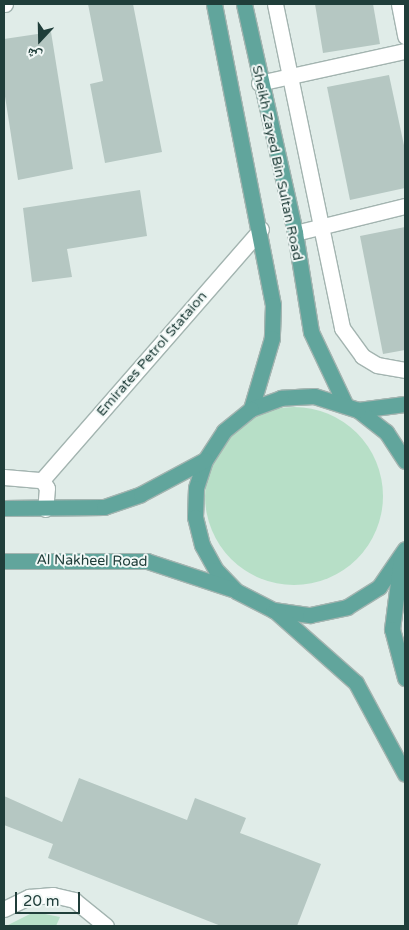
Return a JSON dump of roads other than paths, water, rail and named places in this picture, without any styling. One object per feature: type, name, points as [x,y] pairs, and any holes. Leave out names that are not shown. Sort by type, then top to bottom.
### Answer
[{"type":"main road","points":[[214,4],[261,229],[273,305],[272,338],[251,409]]},
{"type":"main road","name":"Sheikh Zayed Bin Sultan Road","points":[[244,4],[295,233],[310,332],[352,407]]},
{"type":"main road","points":[[405,404],[352,407],[314,396],[281,398],[251,409],[224,431],[205,460],[196,488],[195,517],[202,544],[216,570],[236,591],[273,610],[356,683],[405,774]]},
{"type":"main road","points":[[352,407],[386,432],[405,461]]},
{"type":"main road","points":[[4,508],[104,507],[141,494],[205,460]]},
{"type":"main road","points":[[273,610],[310,615],[347,607],[379,587],[403,554]]},
{"type":"main road","points":[[403,554],[392,629],[405,678]]},
{"type":"main road","name":"Al Nakheel Road","points":[[4,561],[147,561],[236,591]]},
{"type":"street","points":[[275,4],[323,227],[342,328],[350,344],[377,365],[405,370]]},
{"type":"street","points":[[399,4],[405,36]]},
{"type":"street","points":[[260,82],[405,51]]},
{"type":"street","points":[[295,233],[405,206]]},
{"type":"street","name":"Emirates Petrol Stataion","points":[[42,480],[261,229]]},
{"type":"street","points":[[4,477],[42,480],[47,488],[45,509]]},
{"type":"street","points":[[4,909],[28,897],[53,895],[74,900],[106,926]]}]
